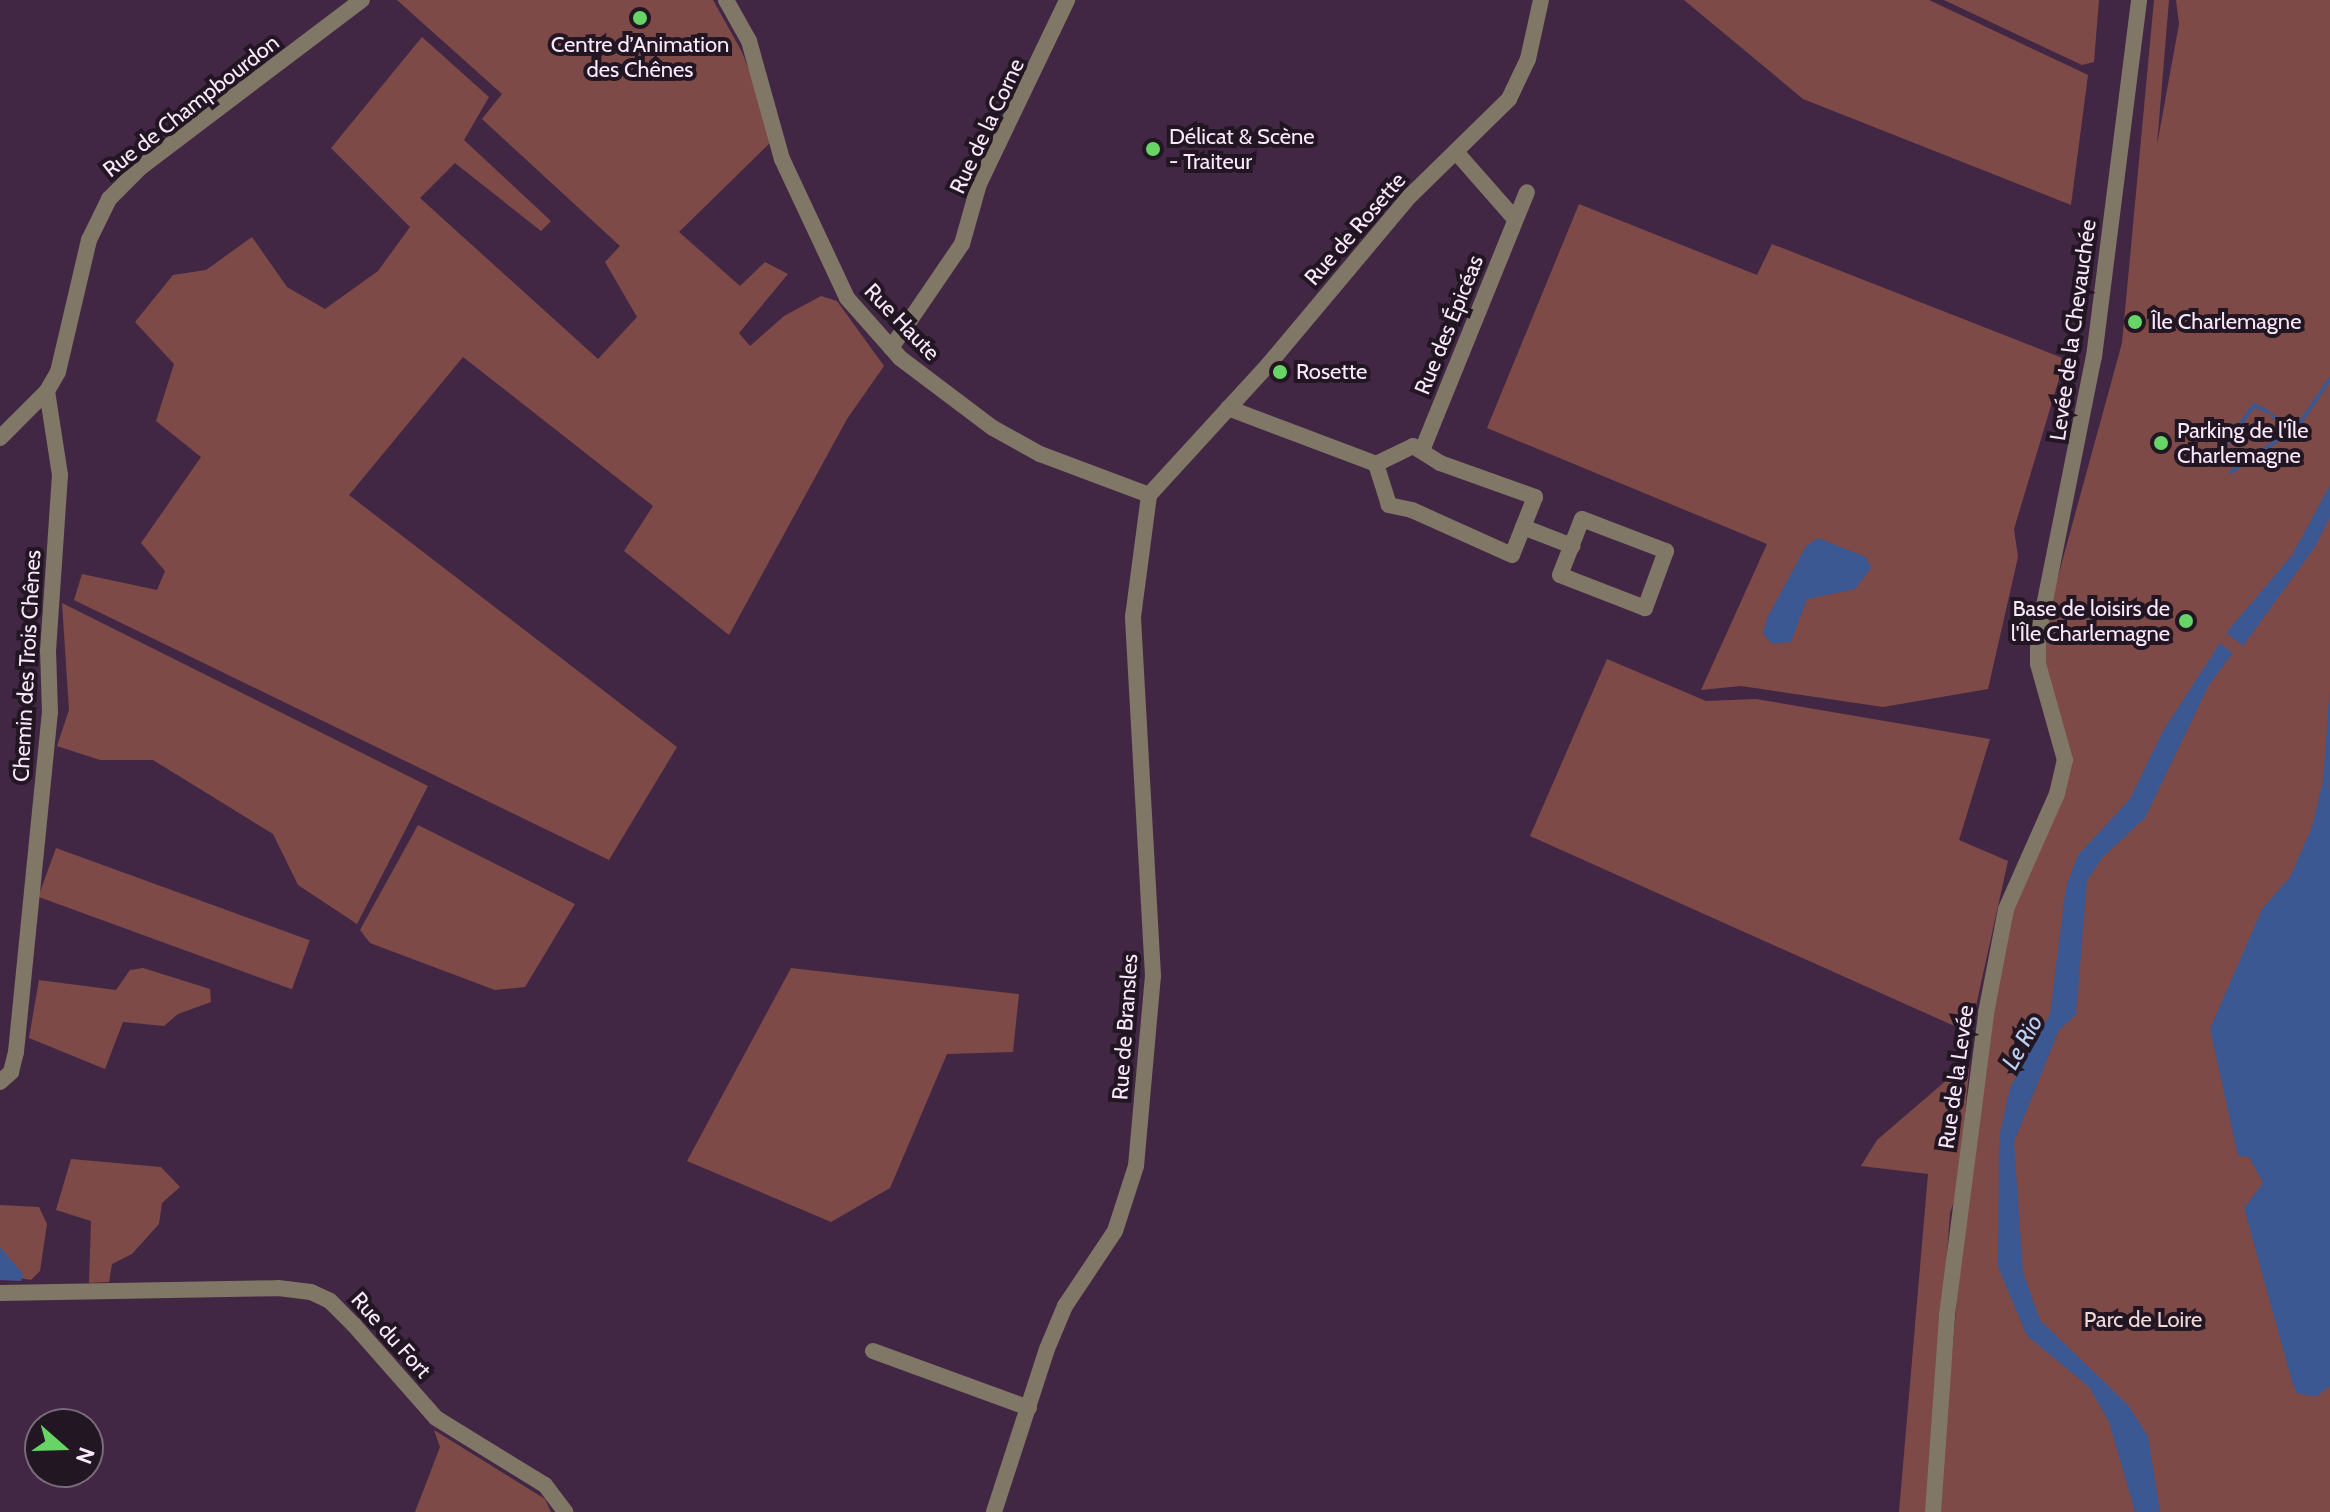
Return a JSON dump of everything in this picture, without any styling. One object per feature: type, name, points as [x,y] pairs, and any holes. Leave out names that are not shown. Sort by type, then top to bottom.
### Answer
[{"type":"street","name":"Rue de Champbourdon","points":[[0,438],[47,391],[67,346],[89,240],[109,199],[141,167],[362,0]]},
{"type":"street","name":"Rue Haute","points":[[726,0],[749,41],[782,159],[847,298],[891,348],[993,428],[1040,454],[1149,495]]},
{"type":"street","name":"Rue de la Corne","points":[[891,348],[962,244],[979,184],[1055,34],[1067,0]]},
{"type":"street","name":"Rue de Rosette","points":[[1149,495],[1410,196],[1490,121],[1519,80],[1541,0]]},
{"type":"street","name":"Levée de la Chevauchée","points":[[2038,664],[2041,608],[2094,357],[2139,0]]},
{"type":"street","points":[[1457,153],[1515,219]]},
{"type":"street","name":"Rue des Épicéas","points":[[1423,448],[1527,192]]},
{"type":"street","name":"Chemin des Trois Chênes","points":[[0,1082],[11,1072],[16,1052],[50,713],[48,651],[60,475],[47,391]]},
{"type":"street","points":[[1228,408],[1376,464]]},
{"type":"street","points":[[1423,448],[1440,463],[1535,497],[1512,555],[1412,510],[1389,505],[1376,464],[1401,449],[1423,448]]},
{"type":"street","name":"Rue de Bransles","points":[[994,1512],[1065,1306],[1115,1231],[1136,1166],[1153,976],[1133,617],[1149,495]]},
{"type":"street","points":[[1582,519],[1666,551],[1645,608],[1560,575],[1572,546],[1582,519]]},
{"type":"street","points":[[1523,527],[1572,546]]},
{"type":"street","name":"Rue de la Levée","points":[[1933,1512],[1947,1315],[1986,1013],[2006,909],[2057,794],[2065,760],[2038,664]]},
{"type":"street","name":"Rue du Fort","points":[[0,1293],[311,1292],[338,1309],[436,1418],[545,1485],[565,1512]]},
{"type":"street","points":[[873,1351],[1029,1408]]},
{"type":"green space","points":[[397,0],[713,0],[742,52],[775,138],[679,232],[740,286],[765,262],[788,274],[739,333],[750,346],[784,316],[821,296],[837,301],[884,366],[847,419],[729,635],[624,551],[653,506],[463,357],[349,495],[677,747],[609,860],[74,600],[82,574],[157,590],[165,571],[141,543],[201,457],[156,421],[174,364],[135,322],[173,275],[206,270],[252,237],[287,287],[325,309],[378,271],[410,227],[331,148],[422,37],[489,97],[464,140],[551,221],[541,231],[455,163],[420,198],[598,359],[637,317],[605,262],[620,246],[482,119],[502,94]]},
{"type":"green space","points":[[1684,0],[1929,0],[2088,75],[2071,205],[1803,99]]},
{"type":"green space","points":[[1944,0],[2099,0],[2094,62],[2082,65]]},
{"type":"green space","name":"Parc de Loire","points":[[2154,0],[2169,0],[2157,145],[2179,24],[2176,0],[2330,0],[2330,1512],[1938,1512],[1963,1231],[2004,936],[2069,765],[2044,660],[2048,613],[2122,343]]},
{"type":"green space","points":[[1579,204],[1757,275],[1772,244],[2065,359],[2014,529],[2018,557],[1988,689],[1883,707],[1741,686],[1701,690],[1767,544],[1487,428]]},
{"type":"green space","points":[[62,603],[428,786],[357,924],[298,885],[273,834],[153,760],[100,760],[57,746],[69,710]]},
{"type":"green space","points":[[1607,659],[1706,701],[1756,699],[1990,739],[1959,840],[2008,861],[1970,1033],[1530,836]]},
{"type":"green space","points":[[418,825],[575,904],[525,987],[495,990],[370,943],[360,930]]},
{"type":"green space","points":[[56,848],[310,940],[292,989],[38,897]]},
{"type":"green space","points":[[143,968],[210,989],[211,1002],[178,1014],[164,1026],[123,1022],[105,1069],[29,1038],[39,980],[116,990],[130,970]]},
{"type":"green space","points":[[791,968],[1019,994],[1013,1052],[947,1054],[890,1188],[831,1222],[687,1161]]},
{"type":"green space","points":[[1970,1060],[1958,1190],[1950,1213],[1928,1512],[1899,1512],[1928,1174],[1861,1166],[1877,1140]]},
{"type":"green space","points":[[71,1159],[161,1167],[180,1187],[162,1203],[159,1224],[132,1254],[112,1264],[109,1282],[89,1283],[91,1221],[56,1210]]},
{"type":"green space","points":[[0,1205],[39,1207],[47,1224],[40,1271],[31,1280],[0,1275]]},
{"type":"green space","points":[[434,1430],[545,1499],[551,1512],[415,1512],[440,1447]]},
{"type":"water","points":[[2330,485],[2330,517],[2315,547],[2243,646],[2226,633],[2292,555]]},
{"type":"water","points":[[1818,538],[1866,557],[1871,568],[1855,589],[1807,599],[1791,642],[1772,644],[1763,634],[1767,618],[1806,546]]},
{"type":"water","points":[[2220,643],[2233,653],[2209,685],[2145,818],[2102,858],[2087,881],[2076,1015],[2059,1030],[2014,1142],[2023,1272],[2040,1320],[2128,1405],[2148,1436],[2160,1512],[2135,1512],[2109,1422],[2089,1387],[2027,1336],[1998,1267],[1999,1137],[2010,1088],[2050,1014],[2066,887],[2078,855],[2130,799],[2163,731]]},
{"type":"water","points":[[2330,687],[2330,1386],[2316,1397],[2297,1393],[2293,1385],[2244,1208],[2263,1183],[2249,1157],[2238,1156],[2210,1029],[2262,909],[2290,877],[2312,827],[2323,781]]},
{"type":"water","points":[[0,1247],[23,1274],[21,1281],[0,1280]]},
{"type":"waterway","points":[[2231,472],[2298,426],[2330,379]]},
{"type":"waterway","points":[[2218,456],[2254,405],[2268,412]]},
{"type":"waterway","points":[[2273,416],[2290,429]]},
{"type":"place","name":"Centre d’Animation des Chênes","points":[[640,18]]},
{"type":"place","name":"Délicat & Scène - Traiteur","points":[[1153,149]]},
{"type":"place","name":"Île Charlemagne","points":[[2135,322]]},
{"type":"place","name":"Rosette","points":[[1280,372]]},
{"type":"place","name":"Parking de l'Île Charlemagne","points":[[2161,443]]},
{"type":"place","name":"Base de loisirs de l'Île Charlemagne","points":[[2186,621]]},
{"type":"water label","name":"Le Rio","points":[[2022,1042]]}]
